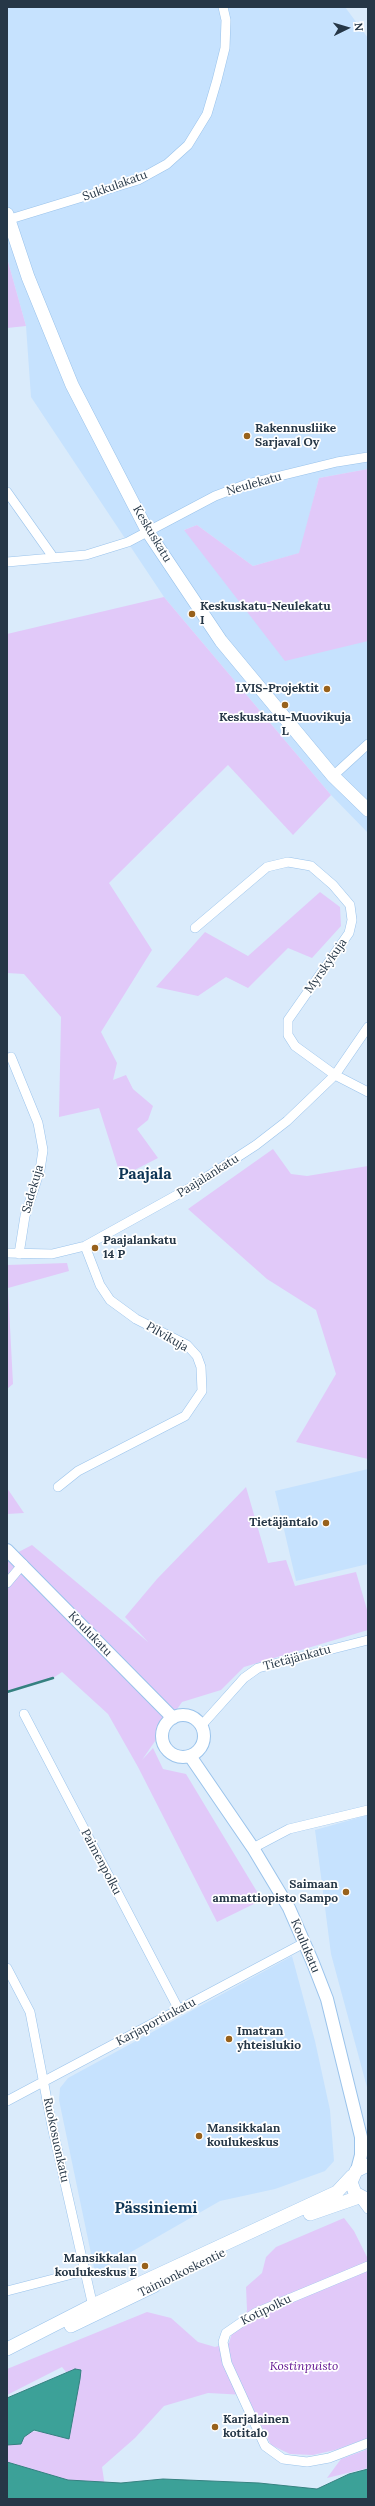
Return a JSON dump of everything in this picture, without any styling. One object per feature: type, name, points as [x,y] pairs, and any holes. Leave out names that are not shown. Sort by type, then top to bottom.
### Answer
[{"type":"main road","name":"Keskuskatu","points":[[8,218],[28,277],[69,378],[148,532],[221,641],[333,776],[368,810]]},
{"type":"main road","name":"Tainionkoskentie","points":[[7,2354],[337,2192],[359,2170]]},
{"type":"main road","points":[[359,2170],[352,2188],[364,2199]]},
{"type":"main road","name":"Tainionkoskentie","points":[[7,2349],[328,2206],[364,2199]]},
{"type":"street","name":"Sukkulakatu","points":[[8,218],[138,180],[167,164],[188,145],[207,114],[217,80],[225,48],[226,20],[223,7]]},
{"type":"street","name":"Neulekatu","points":[[7,562],[86,555],[128,542],[215,496],[247,484],[337,462],[368,457]]},
{"type":"street","points":[[7,492],[53,558]]},
{"type":"street","points":[[333,776],[368,744]]},
{"type":"street","name":"Myrskykuja","points":[[195,928],[267,867],[288,862],[311,866],[333,886],[350,905],[352,920],[349,933],[288,1020],[288,1035],[295,1046],[335,1075],[368,1092]]},
{"type":"street","name":"Paajalankatu","points":[[7,1253],[52,1254],[85,1246],[193,1186],[256,1146],[287,1121],[335,1075],[368,1027]]},
{"type":"street","name":"Sadekuja","points":[[11,1057],[38,1123],[43,1150],[40,1170],[25,1216],[19,1254]]},
{"type":"street","name":"Pilvikuja","points":[[58,1487],[78,1471],[185,1416],[202,1391],[201,1367],[196,1356],[187,1345],[136,1319],[110,1300],[100,1285],[85,1246]]},
{"type":"street","name":"Koulukatu","points":[[7,1550],[136,1683],[173,1718]]},
{"type":"street","points":[[7,1583],[22,1564]]},
{"type":"street","name":"Tietäjänkatu","points":[[201,1726],[244,1678],[258,1668],[368,1640]]},
{"type":"street","name":"Paimenpolku","points":[[24,1714],[178,2010]]},
{"type":"street","points":[[179,1716],[192,1717],[201,1726],[204,1737],[203,1743],[200,1749],[190,1756],[177,1756],[166,1748],[162,1734],[164,1728],[173,1718],[179,1716]]},
{"type":"street","name":"Koulukatu","points":[[190,1756],[253,1848],[289,1908],[327,2000],[361,2137]]},
{"type":"street","points":[[253,1848],[289,1829],[368,1810]]},
{"type":"street","name":"Karjaportinkatu","points":[[7,2101],[304,1943]]},
{"type":"street","name":"Ruokosuonkatu","points":[[7,1968],[30,2012],[43,2082],[84,2272],[94,2310]]},
{"type":"street","points":[[361,2137],[368,2149]]},
{"type":"street","points":[[359,2170],[361,2137]]},
{"type":"street","points":[[364,2199],[368,2209]]},
{"type":"street","name":"Kotipolku","points":[[368,2266],[255,2313],[226,2333],[223,2342],[227,2363],[265,2446],[283,2458],[307,2462],[329,2458],[368,2443]]},
{"type":"street","points":[[7,2291],[84,2272]]},
{"type":"shaded area","points":[[7,7],[345,7],[368,38],[368,469],[319,478],[300,553],[253,566],[197,525],[184,530],[368,638],[368,833],[331,795],[164,597],[31,397],[26,326],[7,258]]},
{"type":"shaded area","name":"Tietäjäntalo","points":[[368,1469],[368,1564],[296,1581],[275,1491]]},
{"type":"shaded area","name":"Saimaan ammattiopisto Sampo","points":[[368,1815],[368,2091],[331,1954],[315,1830]]},
{"type":"shaded area","name":"Mansikkalan koulukeskus","points":[[292,1956],[315,2041],[330,2110],[334,2161],[325,2171],[275,2189],[220,2201],[98,2271],[94,2268],[59,2100],[60,2088],[68,2078]]},
{"type":"shaded area","points":[[75,2369],[81,2370],[69,2439],[34,2430],[24,2437],[21,2444],[7,2445],[7,2398]]},
{"type":"shaded area","points":[[7,2462],[68,2480],[121,2483],[163,2479],[259,2483],[317,2489],[349,2474],[368,2469],[368,2499],[7,2499]]},
{"type":"green space","points":[[7,258],[26,326],[7,328]]},
{"type":"green space","points":[[368,469],[368,641],[285,661],[184,530],[197,525],[253,566],[299,553],[319,478]]},
{"type":"green space","points":[[164,597],[331,795],[293,835],[228,765],[109,883],[152,950],[101,1032],[117,1063],[113,1080],[126,1075],[133,1089],[153,1106],[148,1120],[137,1129],[158,1158],[121,1177],[99,1108],[59,1117],[61,1017],[24,974],[7,973],[7,634]]},
{"type":"green space","points":[[320,892],[340,907],[341,926],[312,958],[288,948],[248,988],[226,977],[198,996],[156,987],[205,932],[248,956]]},
{"type":"green space","points":[[273,1149],[291,1174],[307,1176],[368,1166],[368,1459],[296,1442],[336,1374],[316,1310],[267,1279],[188,1209]]},
{"type":"green space","points":[[67,1263],[69,1271],[8,1288],[13,1384],[7,1389],[7,1265]]},
{"type":"green space","points":[[246,1487],[268,1563],[286,1560],[295,1586],[356,1572],[368,1613],[368,1630],[244,1667],[221,1690],[182,1702],[142,1760],[153,1748],[163,1769],[186,1774],[262,1900],[217,1922],[138,1767],[108,1714],[62,1672],[53,1678],[7,1693],[7,1558],[32,1545],[148,1642],[125,1617],[157,1579]]},
{"type":"green space","points":[[7,1488],[24,1513],[7,1514]]},
{"type":"green space","name":"Kostinpuisto","points":[[344,2218],[354,2231],[368,2259],[368,2438],[335,2450],[313,2455],[290,2454],[271,2445],[246,2395],[208,2393],[164,2406],[135,2438],[102,2467],[106,2493],[7,2463],[7,2437],[24,2431],[60,2433],[71,2378],[62,2367],[7,2395],[7,2369],[147,2312],[171,2318],[198,2342],[215,2347],[229,2343],[232,2333],[241,2327],[247,2310],[246,2287],[262,2273],[266,2257],[276,2247]]},
{"type":"green space","points":[[368,2449],[368,2468],[327,2478],[341,2459]]},
{"type":"waterway","points":[[7,1692],[53,1678]]},
{"type":"place","name":"Rakennusliike Sarjaval Oy","points":[[247,436]]},
{"type":"place","name":"Keskuskatu-Neulekatu I","points":[[192,614]]},
{"type":"place","name":"LVIS-Projektit","points":[[327,689]]},
{"type":"place","name":"Keskuskatu-Muovikuja L","points":[[285,705]]},
{"type":"place","name":"Paajalankatu 14 P","points":[[95,1248]]},
{"type":"place","name":"Tietäjäntalo","points":[[326,1523]]},
{"type":"place","name":"Saimaan ammattiopisto Sampo","points":[[346,1892]]},
{"type":"place","name":"Imatran yhteislukio","points":[[229,2039]]},
{"type":"place","name":"Mansikkalan koulukeskus","points":[[199,2136]]},
{"type":"place","name":"Mansikkalan koulukeskus E","points":[[145,2266]]},
{"type":"place","name":"Karjalainen kotitalo","points":[[215,2427]]},
{"type":"district","name":"Paajala","points":[[145,1174]]},
{"type":"district","name":"Pässiniemi","points":[[156,2208]]}]
